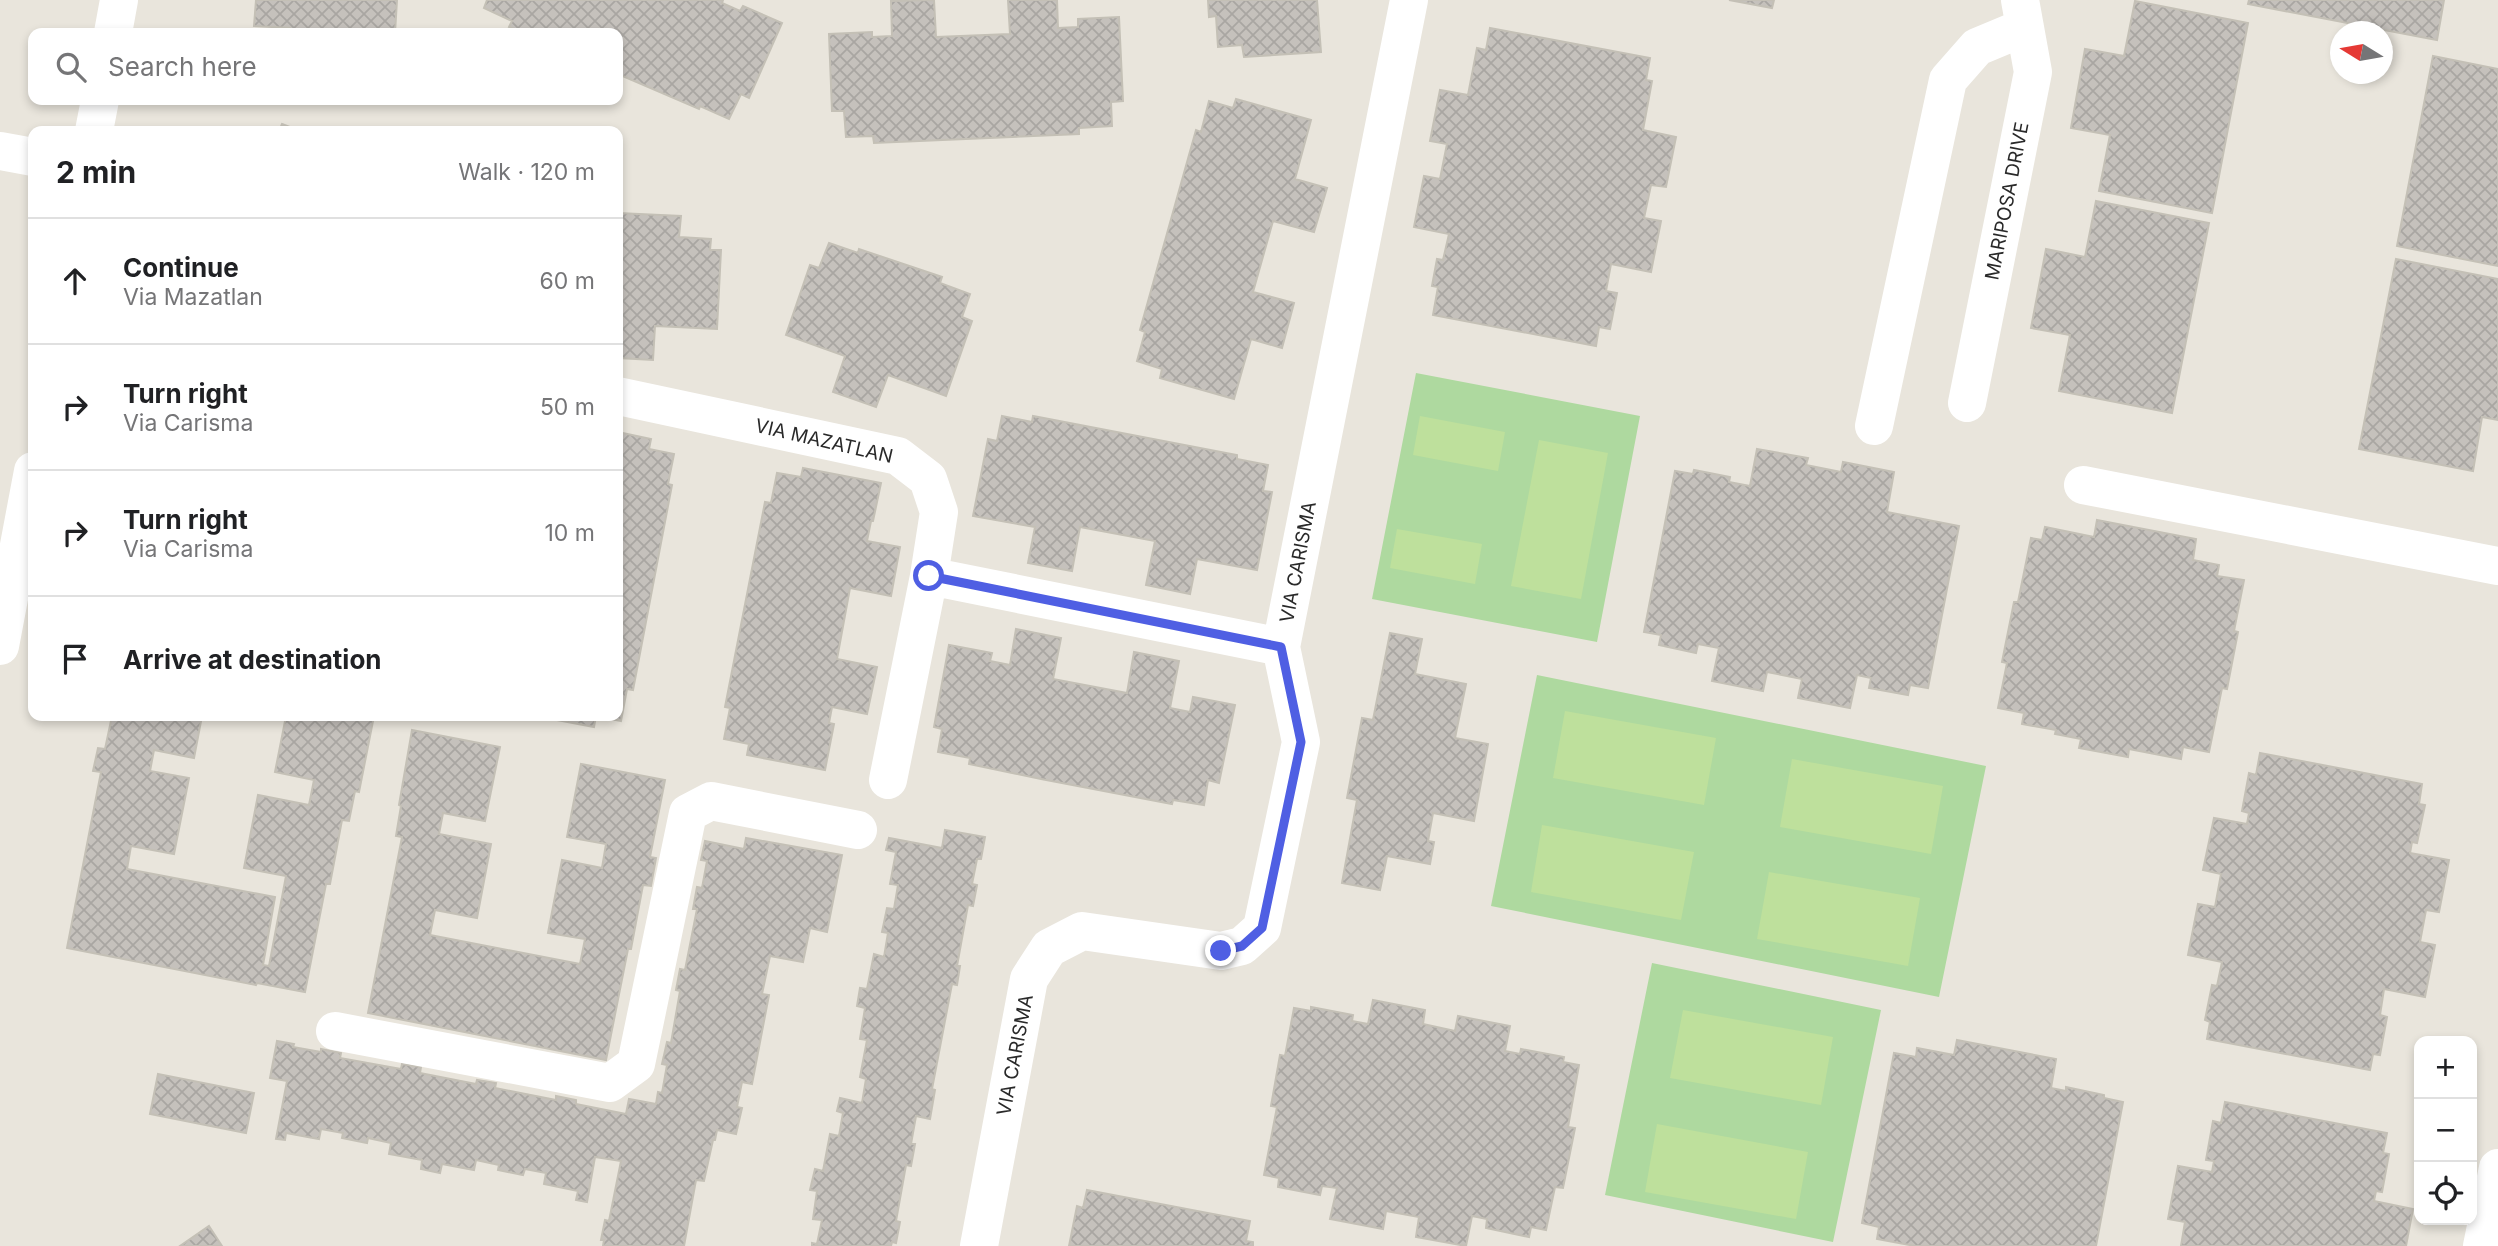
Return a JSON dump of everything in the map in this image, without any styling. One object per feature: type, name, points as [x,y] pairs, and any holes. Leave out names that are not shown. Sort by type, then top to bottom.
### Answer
[{"type":"street","points":[[114,28],[119,0]]},
{"type":"street","name":"VIA CARISMA","points":[[979,1246],[1029,979],[1049,948],[1082,931],[1221,951],[1242,946],[1262,928],[1301,742],[1281,647],[1409,0]]},
{"type":"street","points":[[1874,426],[1948,80],[1977,47],[2023,13]]},
{"type":"street","name":"MARIPOSA DRIVE","points":[[1967,402],[2033,72],[2023,13]]},
{"type":"street","points":[[95,126],[99,105]]},
{"type":"street","points":[[0,151],[28,156]]},
{"type":"street","name":"VIA MAZATLAN","points":[[623,397],[898,456],[928,479],[939,512],[929,576],[888,780]]},
{"type":"street","points":[[2083,485],[2498,566]]},
{"type":"street","points":[[0,646],[23,592],[28,532]]},
{"type":"street","points":[[929,576],[1281,647]]},
{"type":"street","points":[[335,1031],[610,1083],[636,1063],[688,813],[712,801],[858,830]]},
{"type":"street","points":[[2482,1246],[2498,1168]]},
{"type":"green space","points":[[1416,373],[1640,416],[1597,642],[1372,599]]},
{"type":"green space","points":[[1420,416],[1505,432],[1498,471],[1413,455]]},
{"type":"green space","points":[[1539,440],[1608,453],[1581,599],[1511,586]]},
{"type":"green space","points":[[1397,529],[1482,544],[1475,584],[1390,568]]},
{"type":"green space","points":[[1537,675],[1986,766],[1939,997],[1491,906]]},
{"type":"green space","points":[[1565,711],[1716,738],[1704,805],[1553,778]]},
{"type":"green space","points":[[1792,759],[1943,786],[1931,854],[1780,827]]},
{"type":"green space","points":[[1542,825],[1694,852],[1681,920],[1531,892]]},
{"type":"green space","points":[[1769,872],[1920,898],[1908,966],[1757,939]]},
{"type":"green space","points":[[1652,963],[1881,1010],[1833,1242],[1605,1195]]},
{"type":"green space","points":[[1683,1010],[1833,1037],[1821,1105],[1670,1078]]},
{"type":"green space","points":[[1657,1124],[1808,1152],[1796,1219],[1645,1192]]},
{"type":"building","points":[[256,0],[397,0],[395,28],[254,26]]},
{"type":"building","points":[[487,0],[723,0],[722,3],[740,11],[743,6],[782,23],[749,98],[741,94],[729,119],[623,76],[623,28],[512,28],[509,27],[512,21],[484,8]]},
{"type":"building","points":[[934,0],[936,37],[1010,34],[1008,0],[1057,0],[1058,28],[1078,27],[1078,19],[1119,17],[1123,101],[1111,102],[1112,126],[1079,128],[1079,134],[874,143],[873,136],[846,137],[844,111],[832,111],[829,34],[872,32],[872,37],[892,36],[891,1]]},
{"type":"building","points":[[1208,0],[1317,0],[1321,52],[1244,57],[1242,45],[1218,47],[1216,16],[1209,17]]},
{"type":"building","points":[[1729,0],[1774,0],[1772,8]]},
{"type":"building","points":[[2249,0],[2444,0],[2437,40],[2393,32],[2393,21],[2337,21],[2248,4]]},
{"type":"building","points":[[2135,1],[2248,23],[2212,213],[2099,191],[2110,135],[2071,128],[2085,49],[2124,56]]},
{"type":"building","points":[[1490,28],[1650,58],[1646,80],[1652,81],[1643,130],[1676,137],[1666,187],[1651,185],[1644,218],[1661,221],[1651,272],[1611,264],[1606,291],[1617,293],[1610,329],[1599,327],[1596,346],[1433,315],[1438,287],[1432,286],[1437,259],[1443,260],[1449,234],[1414,227],[1424,176],[1440,179],[1447,144],[1430,141],[1440,90],[1468,95],[1477,48],[1486,50]]},
{"type":"building","points":[[2433,56],[2498,69],[2498,266],[2397,246]]},
{"type":"building","points":[[1236,99],[1311,120],[1295,179],[1327,188],[1314,232],[1273,221],[1253,292],[1294,303],[1282,348],[1251,339],[1234,399],[1160,378],[1162,369],[1137,361],[1145,332],[1140,330],[1196,130],[1201,132],[1209,101],[1233,108]]},
{"type":"building","points":[[2096,201],[2209,223],[2172,413],[2059,391],[2070,335],[2031,328],[2046,249],[2085,257]]},
{"type":"building","points":[[623,213],[681,216],[679,237],[711,239],[710,250],[721,250],[717,329],[655,326],[653,360],[623,358]]},
{"type":"building","points":[[829,243],[858,253],[859,249],[942,277],[940,283],[970,294],[962,317],[972,321],[946,396],[888,375],[876,407],[833,392],[845,356],[786,335],[810,265],[819,268]]},
{"type":"building","points":[[2396,259],[2498,279],[2498,420],[2482,417],[2473,471],[2359,449]]},
{"type":"building","points":[[1002,416],[1032,422],[1033,416],[1237,455],[1237,459],[1268,465],[1263,491],[1272,492],[1257,570],[1197,559],[1190,594],[1146,585],[1155,541],[1080,527],[1072,571],[1028,563],[1035,527],[973,516],[988,439],[997,441]]},
{"type":"building","points":[[623,433],[651,439],[649,449],[674,454],[668,484],[672,485],[633,690],[627,689],[623,710]]},
{"type":"building","points":[[1757,449],[1808,458],[1806,465],[1841,472],[1843,462],[1894,472],[1887,512],[1959,526],[1928,688],[1910,685],[1908,695],[1869,688],[1871,678],[1857,675],[1850,708],[1798,698],[1802,679],[1767,672],[1763,691],[1712,681],[1719,648],[1698,644],[1696,653],[1659,645],[1661,635],[1644,632],[1675,471],[1693,474],[1694,470],[1730,477],[1729,482],[1750,486]]},
{"type":"building","points":[[803,468],[881,483],[867,541],[900,547],[891,596],[850,588],[837,659],[877,667],[867,714],[832,707],[829,723],[834,724],[825,770],[747,755],[749,744],[724,739],[730,708],[725,707],[765,502],[771,503],[777,473],[801,477]]},
{"type":"building","points":[[2097,520],[2196,539],[2193,560],[2219,565],[2217,576],[2244,580],[2227,689],[2222,688],[2209,752],[2183,747],[2181,759],[2129,749],[2128,757],[2079,748],[2081,739],[2055,734],[2056,730],[2022,724],[2024,713],[1998,708],[2007,663],[2002,662],[2031,538],[2042,540],[2045,527],[2094,537]]},
{"type":"building","points":[[1016,629],[1061,638],[1053,679],[1127,693],[1134,652],[1179,661],[1170,708],[1190,712],[1193,697],[1235,705],[1219,783],[1208,780],[1204,805],[1173,800],[1172,804],[1041,779],[969,764],[970,758],[938,752],[942,729],[934,727],[949,645],[992,653],[990,661],[1010,665]]},
{"type":"building","points":[[1390,633],[1422,639],[1415,674],[1466,684],[1455,738],[1488,744],[1474,821],[1433,813],[1428,841],[1434,842],[1430,864],[1387,856],[1380,890],[1342,883],[1357,800],[1347,798],[1362,718],[1373,720]]},
{"type":"building","points":[[111,721],[201,721],[194,758],[154,750],[150,771],[189,778],[174,854],[131,846],[127,869],[275,897],[263,965],[269,966],[286,876],[244,868],[258,795],[309,805],[314,780],[275,772],[285,721],[373,721],[359,792],[355,791],[349,821],[342,820],[330,884],[326,884],[305,992],[67,948],[101,772],[93,771],[98,748],[105,749]]},
{"type":"building","points":[[562,721],[595,721],[594,727]]},
{"type":"building","points":[[412,730],[500,747],[485,821],[443,813],[439,834],[491,844],[477,918],[435,910],[430,935],[580,964],[585,939],[548,933],[562,860],[602,868],[606,844],[567,837],[581,764],[665,780],[650,857],[656,858],[651,886],[643,885],[606,1060],[368,1013],[402,837],[396,836]]},
{"type":"building","points":[[2260,753],[2422,784],[2419,804],[2425,805],[2417,843],[2412,842],[2410,853],[2449,860],[2439,912],[2426,910],[2420,942],[2435,945],[2425,997],[2384,989],[2380,1015],[2387,1017],[2380,1055],[2373,1054],[2370,1070],[2207,1039],[2210,1022],[2205,1020],[2212,985],[2217,986],[2222,962],[2188,955],[2198,904],[2215,907],[2221,874],[2203,870],[2214,818],[2247,824],[2249,813],[2242,811],[2249,773],[2256,775]]},
{"type":"building","points":[[945,830],[985,837],[972,884],[977,885],[973,906],[968,905],[957,966],[960,966],[957,985],[952,984],[932,1089],[935,1090],[930,1119],[916,1116],[911,1144],[915,1144],[911,1166],[906,1165],[896,1221],[900,1222],[896,1243],[892,1242],[891,1246],[812,1246],[812,1243],[817,1244],[822,1220],[813,1219],[817,1191],[810,1190],[815,1169],[823,1171],[830,1134],[839,1136],[843,1113],[837,1111],[840,1098],[862,1103],[866,1079],[860,1077],[867,1040],[860,1039],[865,1008],[857,1006],[860,988],[867,989],[874,954],[884,957],[888,933],[882,932],[887,908],[894,909],[898,885],[890,884],[896,852],[886,850],[889,838],[942,848]]},
{"type":"building","points":[[746,838],[842,855],[827,932],[810,928],[803,962],[770,956],[762,994],[769,995],[752,1084],[742,1082],[737,1107],[742,1108],[736,1134],[717,1130],[704,1181],[696,1180],[684,1246],[603,1246],[604,1240],[601,1240],[605,1220],[609,1221],[621,1161],[595,1157],[587,1202],[576,1200],[578,1191],[544,1184],[546,1173],[525,1169],[523,1175],[498,1170],[499,1165],[476,1160],[474,1170],[442,1164],[440,1173],[421,1169],[422,1160],[389,1154],[391,1143],[368,1138],[367,1143],[342,1138],[343,1133],[321,1129],[319,1139],[286,1133],[285,1140],[276,1139],[287,1081],[270,1078],[277,1041],[294,1044],[293,1047],[341,1053],[340,1058],[401,1069],[402,1064],[421,1067],[420,1073],[476,1084],[477,1080],[496,1083],[495,1088],[556,1100],[556,1096],[576,1100],[576,1104],[626,1114],[629,1099],[656,1104],[658,1092],[662,1093],[667,1065],[662,1064],[667,1042],[671,1043],[680,991],[676,990],[680,969],[685,970],[697,909],[693,909],[697,887],[702,888],[707,861],[701,860],[705,841],[744,849]]},
{"type":"building","points":[[1373,1000],[1425,1010],[1423,1024],[1455,1031],[1458,1016],[1510,1026],[1505,1051],[1520,1054],[1521,1049],[1564,1057],[1563,1062],[1579,1065],[1568,1127],[1575,1128],[1563,1188],[1555,1187],[1546,1230],[1531,1227],[1529,1237],[1486,1228],[1487,1219],[1472,1216],[1466,1246],[1416,1237],[1419,1217],[1386,1211],[1383,1229],[1330,1219],[1337,1188],[1322,1186],[1320,1195],[1278,1187],[1279,1178],[1264,1175],[1277,1107],[1271,1106],[1280,1055],[1285,1056],[1294,1008],[1311,1011],[1311,1007],[1353,1015],[1352,1021],[1368,1024]]},
{"type":"building","points":[[1957,1040],[2056,1059],[2051,1088],[2066,1091],[2066,1087],[2123,1102],[2096,1246],[1915,1246],[1877,1239],[1879,1227],[1862,1223],[1894,1053],[1916,1057],[1917,1048],[1954,1055]]},
{"type":"building","points":[[158,1074],[254,1093],[246,1133],[150,1114]]},
{"type":"building","points":[[2225,1102],[2387,1133],[2383,1153],[2389,1154],[2382,1192],[2376,1191],[2374,1201],[2413,1209],[2406,1246],[2181,1246],[2185,1222],[2168,1219],[2178,1166],[2212,1172],[2214,1161],[2206,1160],[2213,1121],[2221,1123]]},
{"type":"building","points":[[1087,1190],[1250,1221],[1246,1241],[1253,1242],[1253,1246],[1069,1246],[1077,1206],[1083,1208]]},
{"type":"building","points":[[209,1226],[222,1246],[180,1246]]},
{"type":"route","points":[[929,576],[1281,647],[1301,742],[1262,928],[1242,946],[1221,951]]}]
